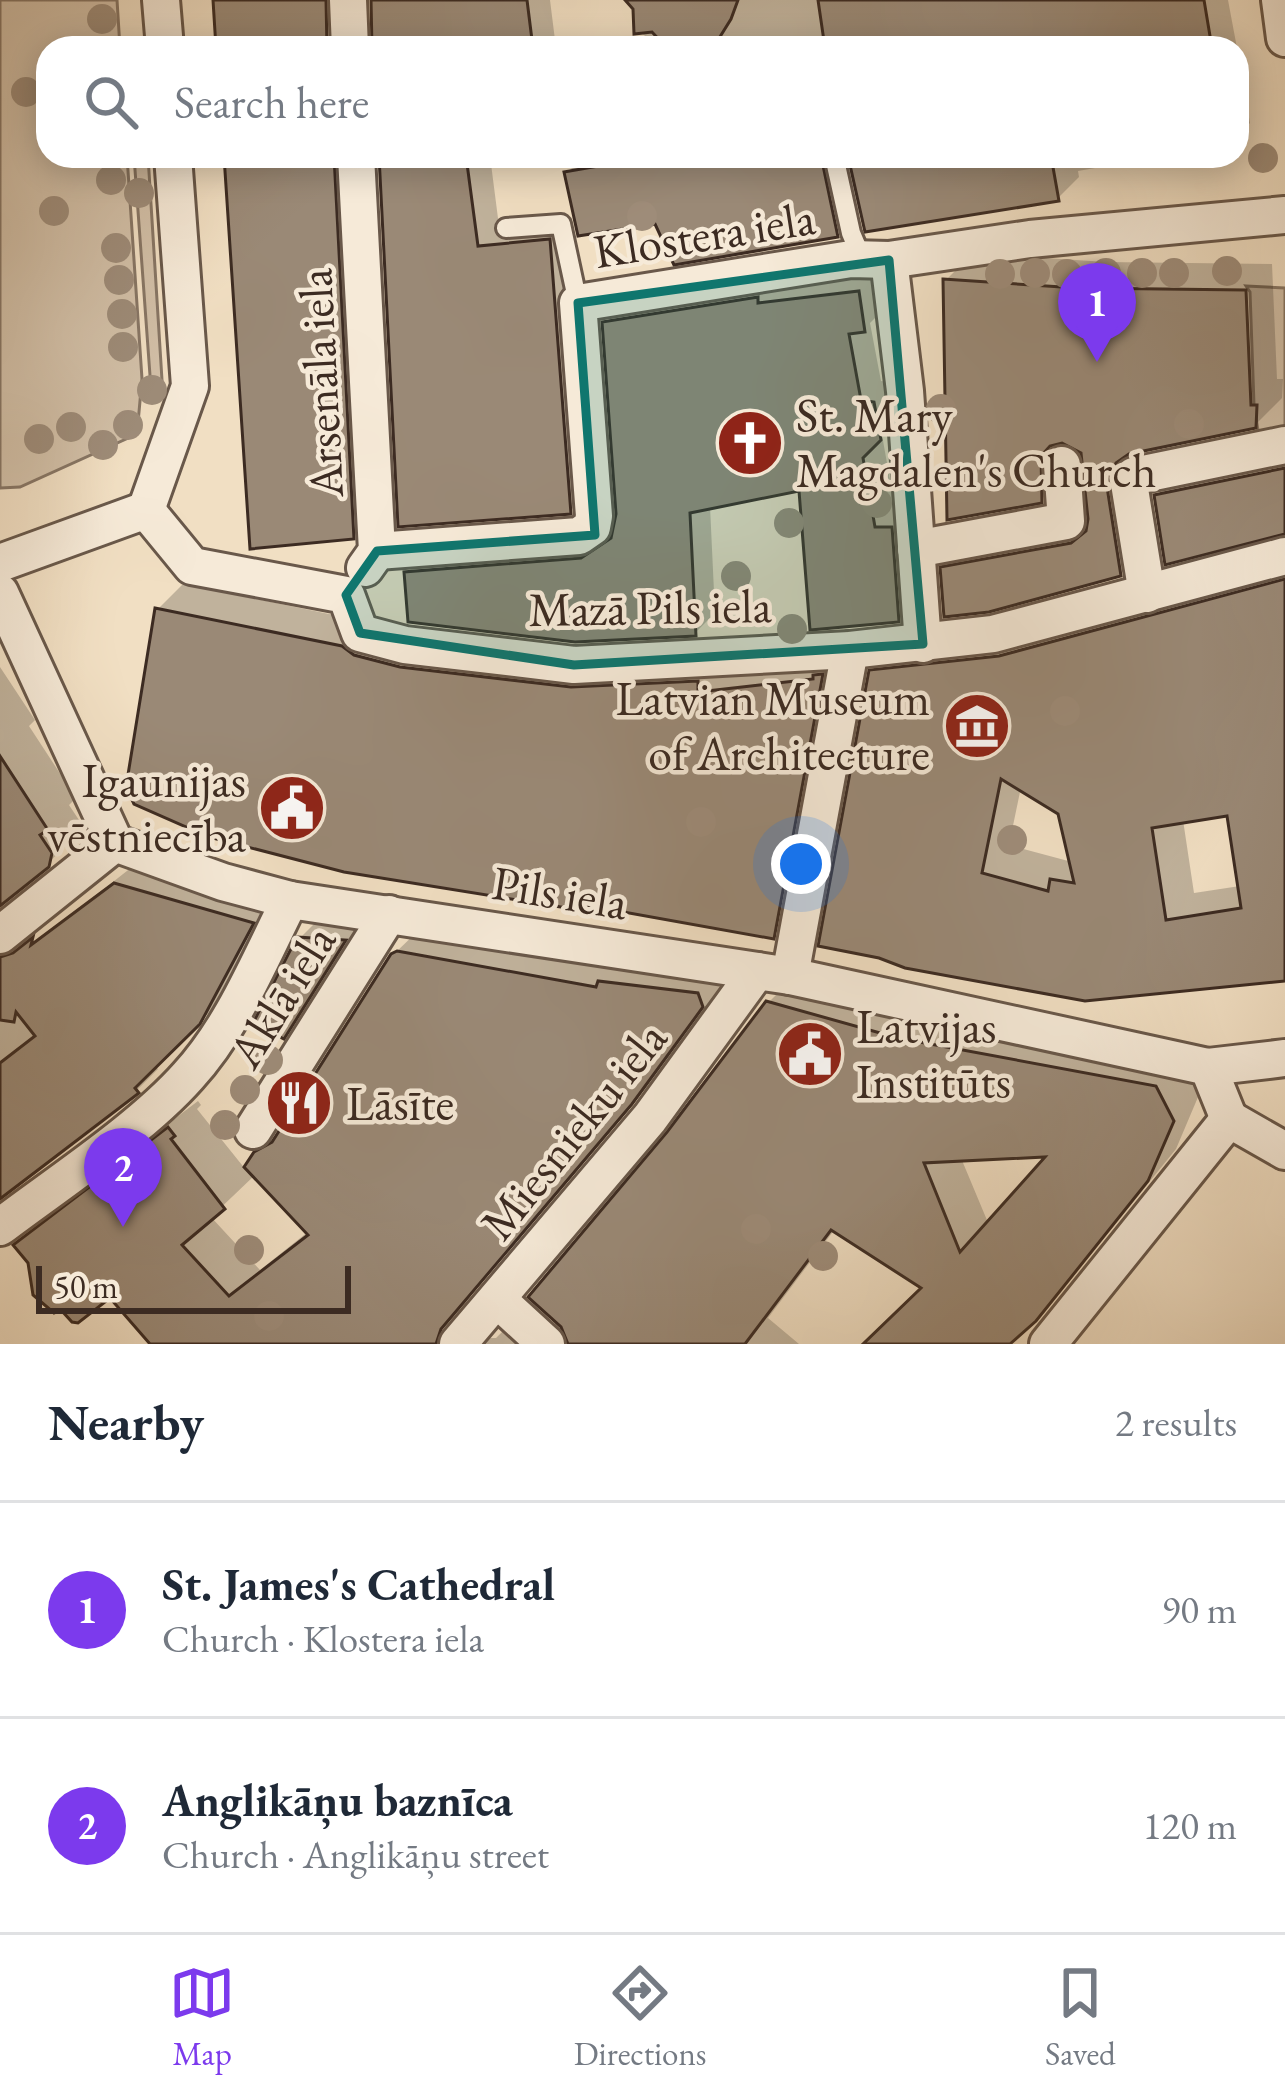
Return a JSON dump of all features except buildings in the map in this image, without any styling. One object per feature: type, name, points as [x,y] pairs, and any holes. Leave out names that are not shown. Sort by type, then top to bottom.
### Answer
[{"type":"street","points":[[161,0],[164,36]]},
{"type":"street","points":[[348,0],[350,36]]},
{"type":"street","points":[[1280,0],[1285,38]]},
{"type":"street","points":[[146,510],[190,386],[174,168]]},
{"type":"street","name":"Arsenāla iela","points":[[346,596],[377,551],[357,168]]},
{"type":"street","name":"Klostera iela","points":[[377,551],[579,536],[592,526],[578,303],[867,259],[1285,215]]},
{"type":"street","points":[[867,259],[905,391],[923,644]]},
{"type":"street","points":[[1147,594],[1129,483],[1134,476],[1285,445]]},
{"type":"street","points":[[916,549],[1066,521],[1062,465]]},
{"type":"street","points":[[0,563],[146,510]]},
{"type":"street","points":[[146,510],[192,566],[346,596]]},
{"type":"street","name":"Mazā Pils iela","points":[[346,596],[360,632],[405,645],[574,665],[850,650],[993,634],[1285,556]]},
{"type":"street","points":[[0,593],[116,843],[0,934]]},
{"type":"street","points":[[773,973],[850,650]]},
{"type":"street","name":"Pils iela","points":[[116,843],[290,900],[773,973],[1208,1067],[1285,1058]]},
{"type":"street","points":[[0,1227],[188,1077],[220,1034],[290,900]]},
{"type":"street","name":"Aklā iela","points":[[253,1130],[389,914]]},
{"type":"street","name":"Miesnieku iela","points":[[458,1344],[773,973]]},
{"type":"street","points":[[1208,1067],[1229,1119],[1285,1151]]},
{"type":"street","points":[[1048,1344],[1229,1119]]},
{"type":"street","points":[[497,1299],[546,1344]]},
{"type":"lane","points":[[838,168],[851,232],[867,259]]},
{"type":"lane","points":[[506,228],[561,224],[578,303]]},
{"type":"highlighted area","points":[[889,260],[923,644],[574,665],[360,633],[346,595],[377,551],[595,535],[578,303]]},
{"type":"shaded area","points":[[0,0],[117,0],[119,36],[36,36],[36,168],[128,168],[142,379],[137,434],[20,487],[0,488]]},
{"type":"shaded area","points":[[135,168],[149,168],[162,380],[151,389]]},
{"type":"shaded area","points":[[1246,286],[1285,288],[1285,432],[1259,437],[1250,292]]},
{"type":"place","name":"St. James's Cathedral","points":[[1097,362]]},
{"type":"place","name":"St. Mary Magdalen's Church","points":[[750,443]]},
{"type":"place","name":"Latvian Museum of Architecture","points":[[977,726]]},
{"type":"place","name":"Igaunijas vēstniecība","points":[[292,808]]},
{"type":"place","name":"Latvijas Institūts","points":[[810,1054]]},
{"type":"place","name":"Lāsīte","points":[[299,1103]]},
{"type":"place","name":"Anglikāņu baznīca","points":[[123,1227]]}]
